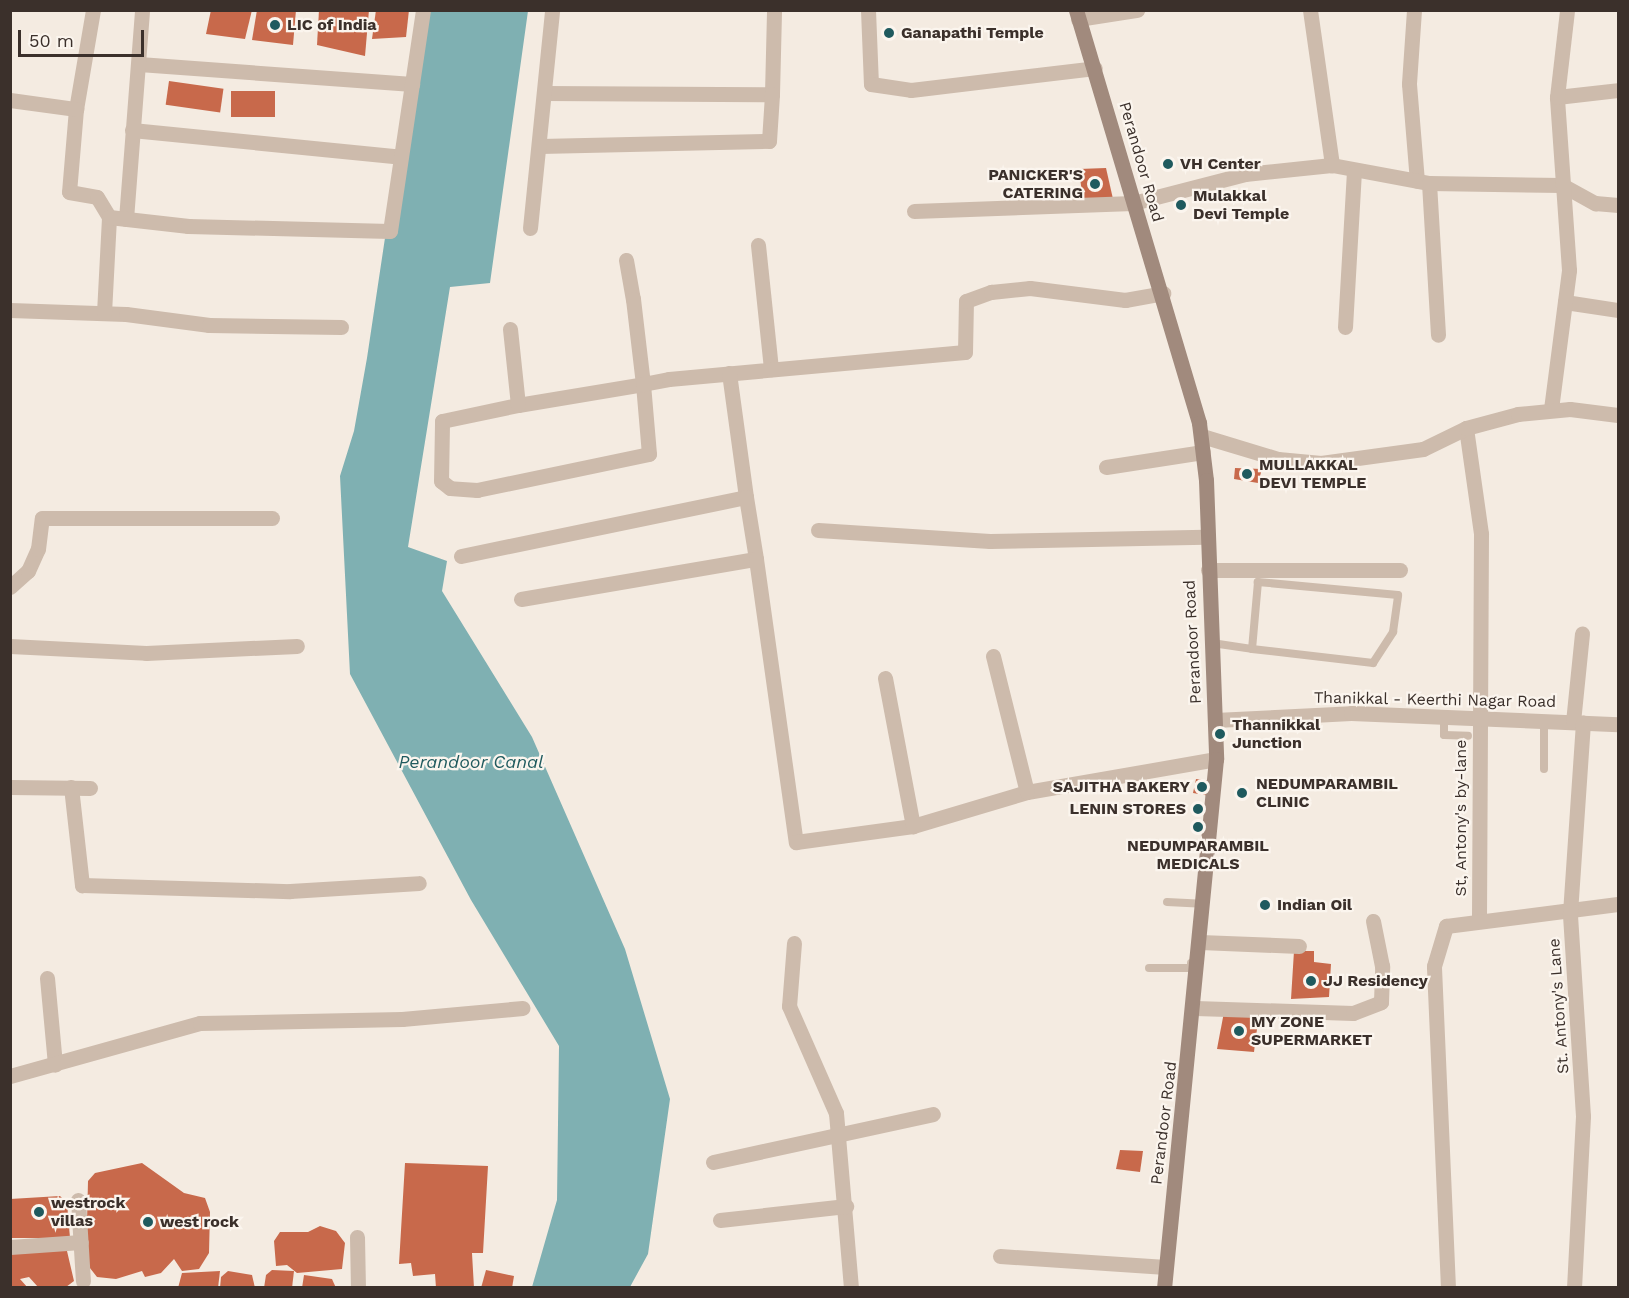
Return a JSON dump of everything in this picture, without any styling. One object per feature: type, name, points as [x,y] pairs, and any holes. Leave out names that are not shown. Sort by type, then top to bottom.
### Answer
[{"type":"main road","name":"Perandoor Road","points":[[1077,15],[1095,68],[1133,203],[1163,293],[1203,444],[1205,537],[1216,759],[1195,1008],[1164,1287]]},
{"type":"street","points":[[93,10],[76,110],[69,192],[97,197],[109,217],[104,313]]},
{"type":"street","points":[[126,219],[142,10]]},
{"type":"street","points":[[109,217],[188,226],[390,231],[423,10]]},
{"type":"street","points":[[530,228],[552,10]]},
{"type":"street","points":[[540,146],[769,141],[774,10]]},
{"type":"street","points":[[868,10],[871,84],[911,90],[1095,68]]},
{"type":"street","points":[[1077,15],[1137,10]]},
{"type":"street","points":[[1310,10],[1332,165]]},
{"type":"street","points":[[1414,10],[1409,84],[1423,182],[1438,335]]},
{"type":"street","points":[[1551,409],[1569,270],[1557,97],[1567,10]]},
{"type":"street","points":[[139,63],[412,84]]},
{"type":"street","points":[[1557,97],[1618,90]]},
{"type":"street","points":[[544,93],[772,94]]},
{"type":"street","points":[[10,100],[76,110]]},
{"type":"street","points":[[132,130],[401,157]]},
{"type":"street","points":[[914,211],[1133,203],[1245,174],[1332,165],[1354,172],[1423,182],[1562,185],[1595,203],[1618,205]]},
{"type":"street","points":[[1345,327],[1354,172]]},
{"type":"street","points":[[758,245],[771,369]]},
{"type":"street","points":[[626,260],[643,384],[649,453],[477,490],[450,488],[441,481],[442,421],[518,405],[643,384],[771,369],[965,352],[966,301],[991,292],[1030,288],[1125,300],[1163,293]]},
{"type":"street","points":[[1565,302],[1618,310]]},
{"type":"street","points":[[10,310],[104,313],[209,325],[341,327]]},
{"type":"street","points":[[510,329],[518,405]]},
{"type":"street","points":[[729,374],[796,842],[913,826],[1027,792],[1216,759]]},
{"type":"street","points":[[1106,467],[1203,444],[1278,459],[1321,463],[1423,449],[1466,428],[1551,409],[1618,416]]},
{"type":"street","name":"St, Antony's by-lane","points":[[1466,428],[1482,534],[1479,919]]},
{"type":"street","points":[[461,556],[747,497]]},
{"type":"street","points":[[10,588],[28,571],[38,549],[42,518],[272,518]]},
{"type":"street","points":[[818,530],[990,541],[1205,537]]},
{"type":"street","points":[[521,599],[756,559]]},
{"type":"street","points":[[1208,570],[1400,570]]},
{"type":"street","name":"St. Antony's Lane","points":[[1574,1287],[1583,1116],[1570,913],[1582,633]]},
{"type":"street","points":[[10,646],[146,653],[297,646]]},
{"type":"street","points":[[993,656],[1027,792]]},
{"type":"street","points":[[885,678],[913,826]]},
{"type":"street","name":"Thanikkal - Keerthi Nagar Road","points":[[1215,720],[1351,713],[1618,724]]},
{"type":"street","points":[[10,787],[90,788]]},
{"type":"street","points":[[71,787],[82,885],[290,891],[419,883]]},
{"type":"street","points":[[1448,1287],[1434,966],[1446,926],[1479,919],[1570,913],[1618,904]]},
{"type":"street","points":[[1195,1008],[1353,1013],[1382,1002],[1382,966],[1373,921]]},
{"type":"street","points":[[1200,942],[1299,946]]},
{"type":"street","points":[[795,943],[789,1006],[825,1082],[838,1135],[846,1206],[851,1287]]},
{"type":"street","points":[[46,978],[55,1065]]},
{"type":"street","points":[[10,1076],[200,1023],[402,1019],[523,1008]]},
{"type":"street","points":[[713,1162],[933,1114]]},
{"type":"street","points":[[78,1200],[83,1281]]},
{"type":"street","points":[[720,1220],[846,1206]]},
{"type":"street","points":[[357,1237],[358,1287]]},
{"type":"street","points":[[10,1247],[81,1242]]},
{"type":"street","points":[[1000,1256],[1166,1267]]},
{"type":"lane","points":[[1212,643],[1252,649],[1373,663],[1393,632],[1398,595],[1258,582],[1252,649]]},
{"type":"lane","points":[[1444,716],[1444,735],[1468,736]]},
{"type":"lane","points":[[1544,721],[1544,769]]},
{"type":"lane","points":[[1167,902],[1204,904]]},
{"type":"lane","points":[[1149,968],[1191,968],[1192,942],[1200,942]]},
{"type":"water","name":"Perandoor Canal","points":[[419,11],[528,11],[490,283],[450,287],[408,547],[447,561],[442,591],[532,737],[625,949],[670,1099],[648,1254],[630,1287],[532,1287],[557,1200],[559,1046],[471,900],[350,674],[340,476],[354,431],[367,358]]},
{"type":"building","points":[[211,10],[252,10],[245,39],[206,34]]},
{"type":"building","name":"LIC of India","points":[[257,10],[296,10],[293,45],[252,40]]},
{"type":"building","points":[[319,10],[369,10],[365,56],[317,45]]},
{"type":"building","points":[[376,10],[409,10],[406,37],[372,39]]},
{"type":"building","points":[[169,81],[223,89],[220,112],[166,105]]},
{"type":"building","points":[[231,91],[275,91],[275,117],[231,117]]},
{"type":"building","name":"PANICKER'S CATERING","points":[[1106,168],[1113,199],[1083,202],[1079,169]]},
{"type":"building","name":"MULLAKKAL DEVI TEMPLE","points":[[1235,468],[1262,469],[1258,483],[1234,479]]},
{"type":"building","name":"SAJITHA BAKERY","points":[[1196,779],[1211,781],[1210,796],[1193,793]]},
{"type":"building","name":"JJ Residency","points":[[1294,951],[1314,951],[1314,962],[1331,964],[1329,997],[1291,999]]},
{"type":"building","name":"MY ZONE SUPERMARKET","points":[[1224,1012],[1259,1014],[1254,1052],[1217,1049]]},
{"type":"building","points":[[1120,1150],[1143,1151],[1140,1172],[1116,1169]]},
{"type":"building","name":"west rock","points":[[142,1163],[184,1193],[205,1198],[210,1212],[209,1253],[199,1269],[182,1271],[174,1259],[161,1273],[145,1277],[142,1271],[116,1279],[97,1277],[86,1263],[88,1181],[95,1173]]},
{"type":"building","points":[[405,1163],[488,1166],[483,1253],[472,1253],[474,1288],[436,1288],[435,1274],[413,1276],[411,1263],[399,1264]]},
{"type":"building","name":"westrock villas","points":[[60,1196],[67,1203],[70,1238],[10,1238],[10,1199]]},
{"type":"building","points":[[320,1226],[336,1231],[345,1243],[342,1269],[297,1273],[287,1265],[276,1266],[274,1241],[280,1232],[308,1232]]},
{"type":"building","name":"westrock villas","points":[[67,1251],[74,1281],[66,1287],[38,1287],[29,1277],[20,1279],[28,1288],[10,1288],[10,1253]]},
{"type":"building","points":[[272,1270],[294,1271],[292,1288],[264,1288],[266,1275]]},
{"type":"building","points":[[486,1270],[514,1276],[512,1288],[481,1288]]},
{"type":"building","points":[[220,1271],[218,1288],[178,1288],[182,1273]]},
{"type":"building","points":[[228,1271],[252,1275],[255,1288],[220,1288],[221,1277]]},
{"type":"building","points":[[304,1275],[332,1279],[336,1288],[302,1288]]},
{"type":"place","name":"LIC of India","points":[[275,25]]},
{"type":"place","name":"Ganapathi Temple","points":[[889,33]]},
{"type":"place","name":"VH Center","points":[[1168,164]]},
{"type":"place","name":"PANICKER'S CATERING","points":[[1095,184]]},
{"type":"place","name":"Mulakkal Devi Temple","points":[[1181,205]]},
{"type":"place","name":"MULLAKKAL DEVI TEMPLE","points":[[1247,474]]},
{"type":"place","name":"Thannikkal Junction","points":[[1220,734]]},
{"type":"place","name":"SAJITHA BAKERY","points":[[1202,787]]},
{"type":"place","name":"NEDUMPARAMBIL CLINIC","points":[[1242,793]]},
{"type":"place","name":"LENIN STORES","points":[[1198,809]]},
{"type":"place","name":"NEDUMPARAMBIL MEDICALS","points":[[1198,827]]},
{"type":"place","name":"Indian Oil","points":[[1265,905]]},
{"type":"place","name":"JJ Residency","points":[[1311,981]]},
{"type":"place","name":"MY ZONE SUPERMARKET","points":[[1239,1031]]},
{"type":"place","name":"westrock villas","points":[[39,1212]]},
{"type":"place","name":"west rock","points":[[148,1222]]}]
